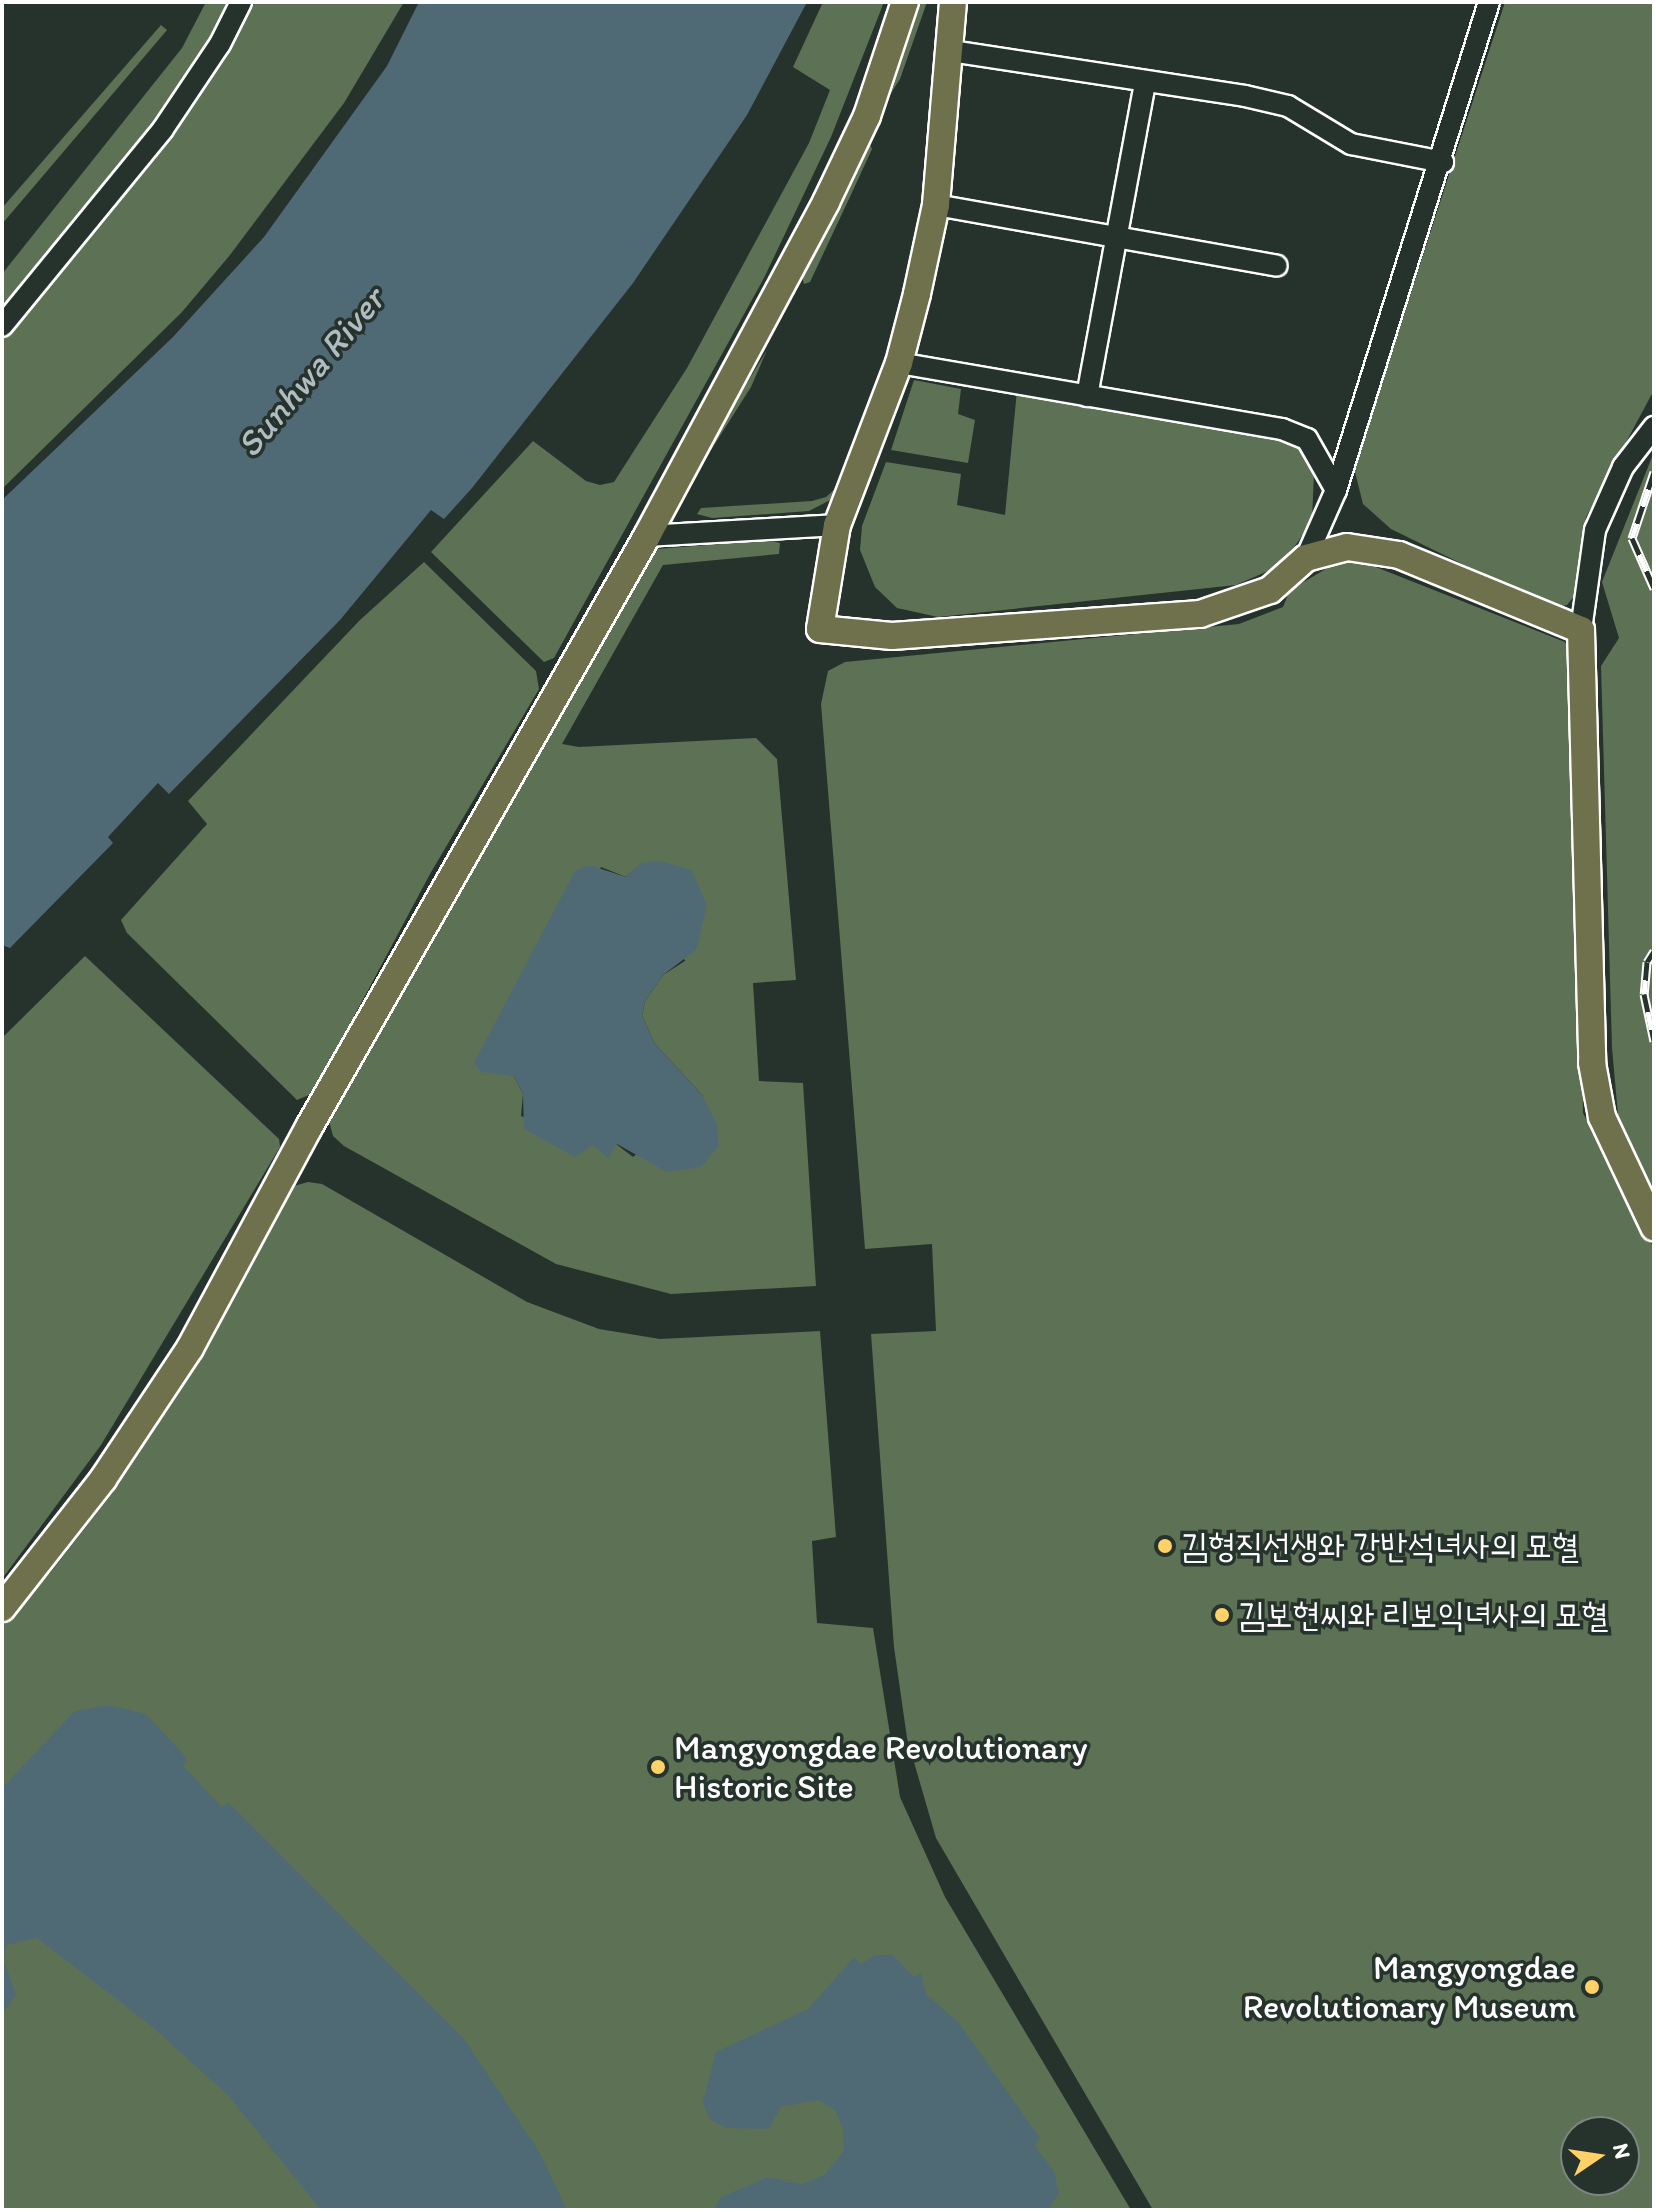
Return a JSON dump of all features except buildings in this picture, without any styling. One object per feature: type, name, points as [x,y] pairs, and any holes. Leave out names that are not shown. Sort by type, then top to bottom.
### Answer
[{"type":"main road","points":[[2,1608],[95,1491],[190,1348],[309,1127],[647,536],[833,188],[867,116],[905,2]]},
{"type":"main road","points":[[953,2],[936,205],[899,363],[837,525],[820,629],[892,636],[1200,614],[1270,590],[1306,558],[1347,547],[1399,555],[1581,630],[1592,1063],[1602,1117],[1654,1227]]},
{"type":"street","points":[[2,326],[163,129],[241,2]]},
{"type":"street","points":[[1306,558],[1336,490],[1443,162],[1489,2]]},
{"type":"street","points":[[951,51],[1288,106],[1351,144],[1443,162]]},
{"type":"street","points":[[1087,396],[1145,84]]},
{"type":"street","points":[[936,205],[1277,266]]},
{"type":"street","points":[[899,363],[1282,429],[1307,439],[1336,490]]},
{"type":"street","points":[[1581,630],[1595,530],[1623,467],[1654,427]]},
{"type":"street","points":[[647,536],[837,525]]},
{"type":"green space","points":[[206,2],[234,2],[180,92],[2,316],[2,274],[182,48]]},
{"type":"green space","points":[[251,2],[404,2],[344,103],[230,255],[182,312],[2,489],[2,337]]},
{"type":"green space","points":[[823,2],[884,2],[831,137],[764,278],[554,658],[544,662],[431,552],[533,441],[586,481],[600,485],[614,482],[687,368],[809,143],[830,90],[793,67]]},
{"type":"green space","points":[[914,2],[927,2],[900,79],[888,98]]},
{"type":"green space","points":[[1505,2],[1654,2],[1654,390],[1586,517],[1576,594],[1567,605],[1552,608],[1391,529],[1363,504],[1354,468]]},
{"type":"green space","points":[[161,25],[167,30],[2,224],[2,208]]},
{"type":"green space","points":[[869,142],[872,149],[810,282],[804,284],[802,277]]},
{"type":"green space","points":[[767,350],[751,387],[711,450],[711,442]]},
{"type":"green space","points":[[914,380],[961,389],[958,414],[975,420],[968,463],[891,450]]},
{"type":"green space","points":[[1017,390],[1216,425],[1297,445],[1308,454],[1314,472],[1312,521],[1282,565],[1236,585],[938,617],[897,608],[875,587],[860,550],[862,526],[886,462],[961,474],[957,505],[1005,515]]},
{"type":"green space","points":[[1654,452],[1654,1192],[1619,1126],[1612,1048],[1601,666],[1619,638],[1602,582]]},
{"type":"green space","points":[[845,480],[838,496],[809,511],[712,518],[697,514],[701,508],[812,501],[826,497]]},
{"type":"green space","points":[[769,540],[780,543],[779,554],[663,565],[562,744],[579,747],[756,738],[777,759],[796,980],[753,983],[759,1081],[803,1083],[816,1286],[671,1294],[556,1264],[344,1146],[333,1136],[329,1121],[647,557],[657,549]],"holes":[[[642,863],[685,961],[663,975],[645,1001],[642,1016],[655,1044],[703,1096],[633,1157],[616,1144],[593,1145],[521,1116],[523,1094],[514,1076],[502,1072],[601,867],[626,877]]]},
{"type":"green space","points":[[1348,556],[1565,642],[1578,664],[1583,1113],[1654,1249],[1654,2210],[1153,2210],[936,1838],[907,1738],[894,1647],[871,1334],[936,1331],[932,1244],[865,1249],[821,704],[828,671],[845,662],[1239,624],[1283,607],[1290,590]]},
{"type":"green space","points":[[424,562],[536,671],[539,689],[430,874],[320,1080],[309,1095],[297,1100],[127,933],[121,920],[207,824],[188,801],[360,620]]},
{"type":"green space","points":[[85,956],[279,1139],[280,1147],[101,1445],[2,1579],[2,1038]]},
{"type":"green space","points":[[308,1182],[322,1184],[527,1302],[599,1329],[660,1339],[820,1331],[836,1537],[812,1541],[817,1623],[873,1628],[900,1797],[945,1897],[1131,2210],[2,2210],[2,1624],[50,1573],[114,1491],[294,1186]]},
{"type":"water","name":"Sunhwa River","points":[[419,2],[807,2],[747,115],[633,283],[472,488],[444,519],[431,510],[340,620],[169,794],[158,783],[108,837],[113,843],[10,948],[2,945],[2,500],[173,337],[264,237],[387,66]]},
{"type":"water","points":[[660,861],[692,870],[707,905],[697,949],[663,975],[645,1001],[642,1016],[655,1044],[703,1096],[717,1124],[719,1146],[701,1167],[667,1172],[617,1144],[608,1158],[593,1145],[575,1157],[524,1129],[523,1094],[514,1076],[481,1072],[474,1063],[575,871],[589,865],[626,877],[641,863]]},
{"type":"water","points":[[108,1705],[146,1714],[187,1758],[183,1766],[222,1807],[228,1802],[464,2039],[540,2153],[567,2210],[321,2210],[229,2096],[150,2025],[37,1938],[6,1945],[4,1961],[16,1995],[2,2014],[2,1788],[75,1711]]},
{"type":"water","points":[[875,1955],[893,1955],[914,1977],[921,1973],[926,1994],[959,2023],[1040,2138],[1035,2146],[1054,2171],[1059,2193],[1050,2206],[1054,2210],[714,2210],[721,2197],[768,2177],[802,2184],[824,2175],[844,2151],[843,2128],[835,2110],[818,2100],[781,2107],[769,2129],[726,2128],[709,2119],[703,2102],[716,2052],[808,2009],[854,1957],[861,1964]]},
{"type":"railway","points":[[1654,472],[1632,538],[1654,588]]},
{"type":"railway","points":[[1654,951],[1647,962],[1644,994],[1654,1041]]},
{"type":"place","name":"김형직선생와 강반석녀사의 묘혈","points":[[1165,1546]]},
{"type":"place","name":"김보현씨와 리보익녀사의 묘혈","points":[[1222,1615]]},
{"type":"place","name":"Mangyongdae Revolutionary Historic Site","points":[[658,1767]]},
{"type":"place","name":"Mangyongdae Revolutionary Museum","points":[[1592,1987]]}]
